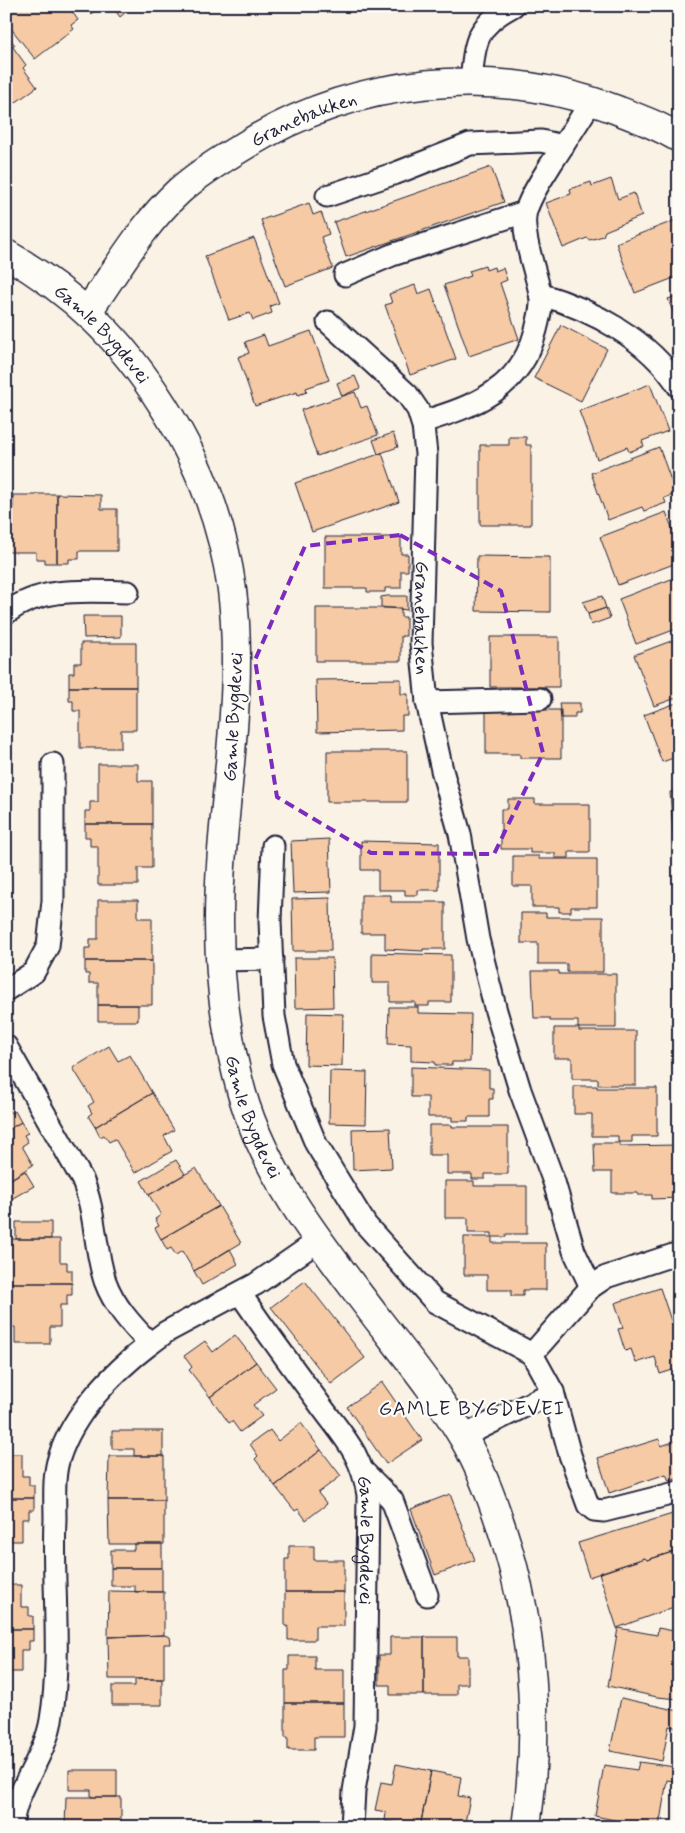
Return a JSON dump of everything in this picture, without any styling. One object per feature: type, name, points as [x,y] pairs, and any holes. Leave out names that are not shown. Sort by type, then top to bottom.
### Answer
[{"type":"street","name":"Granebakken","points":[[88,312],[152,220],[179,191],[223,158],[265,132],[330,104],[371,92],[422,84],[471,81],[539,88],[592,100],[644,120],[679,138]]},
{"type":"street","name":"Gamle Bygdevei","points":[[6,254],[45,278],[88,312],[130,359],[176,425],[207,492],[226,555],[235,622],[235,704],[220,886],[220,960],[226,1023],[243,1097],[270,1164],[302,1218],[425,1380],[462,1437],[489,1490],[514,1568],[523,1606],[534,1682],[531,1788],[526,1827]]},
{"type":"lane","points":[[471,81],[474,45],[480,32],[494,16],[512,6]]},
{"type":"lane","points":[[422,422],[472,404],[502,387],[520,368],[532,347],[541,310],[540,294],[527,238],[525,212],[536,188],[592,100]]},
{"type":"lane","points":[[327,196],[399,172],[470,144],[541,141],[563,146]]},
{"type":"lane","points":[[345,275],[392,255],[525,212]]},
{"type":"lane","points":[[540,294],[574,304],[621,330],[658,362],[679,388]]},
{"type":"lane","name":"Granebakken","points":[[328,322],[407,394],[418,410],[422,422],[426,454],[421,643],[428,702],[540,699]]},
{"type":"lane","points":[[6,613],[28,599],[51,592],[78,590],[128,592]]},
{"type":"lane","points":[[428,702],[442,770],[460,834],[478,939],[496,1011],[520,1090],[554,1182],[574,1251],[590,1287]]},
{"type":"lane","points":[[6,990],[34,972],[48,946],[53,901],[53,764]]},
{"type":"lane","points":[[273,846],[270,921],[274,1016],[283,1064],[316,1144],[366,1225],[434,1302],[532,1354],[553,1392],[570,1455],[588,1505],[594,1510],[604,1511],[679,1492]]},
{"type":"lane","points":[[220,960],[272,959]]},
{"type":"lane","points":[[6,1046],[82,1179],[90,1197],[106,1281],[124,1317],[150,1344]]},
{"type":"lane","points":[[12,1827],[21,1792],[40,1753],[51,1722],[54,1693],[54,1549],[58,1460],[67,1438],[103,1385],[150,1344],[166,1332],[256,1284],[318,1240]]},
{"type":"lane","points":[[532,1354],[590,1287],[606,1278],[679,1253]]},
{"type":"lane","name":"Gamle Bygdevei","points":[[240,1293],[266,1333],[353,1448],[364,1472],[368,1495],[365,1726],[353,1800],[352,1827]]},
{"type":"lane","points":[[462,1437],[553,1392]]},
{"type":"lane","points":[[364,1472],[392,1500],[428,1595]]},
{"type":"highlighted area","points":[[400,535],[501,591],[543,753],[494,854],[371,853],[277,797],[255,660],[305,546]]},
{"type":"building","points":[[18,6],[56,6],[58,8],[68,6],[78,20],[71,25],[74,29],[35,59],[6,22],[6,15]]},
{"type":"building","points":[[85,6],[101,6],[91,14]]},
{"type":"building","points":[[112,6],[133,6],[120,17]]},
{"type":"building","points":[[6,34],[15,45],[13,47],[10,43],[6,46]]},
{"type":"building","points":[[10,43],[26,65],[23,68],[37,87],[8,108],[6,105],[6,46]]},
{"type":"building","points":[[491,167],[504,202],[346,257],[334,222]]},
{"type":"building","points":[[611,179],[618,199],[634,193],[642,216],[605,231],[603,236],[590,240],[587,238],[563,248],[546,203],[571,194],[570,189],[591,182],[592,186]]},
{"type":"building","points":[[309,203],[313,215],[321,212],[329,234],[321,237],[333,268],[285,286],[261,220]]},
{"type":"building","points":[[676,220],[679,227],[679,276],[635,293],[616,243]]},
{"type":"building","points":[[254,238],[279,303],[270,306],[272,313],[253,320],[250,313],[229,320],[205,256]]},
{"type":"building","points":[[485,266],[486,270],[494,267],[495,271],[503,268],[507,280],[500,283],[519,339],[469,356],[444,285],[471,276],[469,271]]},
{"type":"building","points":[[415,285],[418,294],[431,289],[456,359],[410,375],[385,305],[392,303],[389,294]]},
{"type":"building","points":[[679,295],[679,328],[668,299]]},
{"type":"building","points":[[561,325],[607,349],[581,401],[534,378]]},
{"type":"building","points":[[311,331],[329,380],[306,388],[307,392],[298,395],[297,392],[255,406],[238,357],[249,353],[245,342],[264,335],[268,346]]},
{"type":"building","points":[[355,376],[360,388],[342,396],[337,383]]},
{"type":"building","points":[[650,384],[668,431],[642,441],[644,446],[629,452],[627,447],[597,459],[579,411]]},
{"type":"building","points":[[355,392],[361,408],[367,406],[378,435],[317,456],[301,410]]},
{"type":"building","points":[[393,433],[398,447],[378,454],[373,440]]},
{"type":"building","points":[[509,437],[526,437],[526,445],[531,445],[531,525],[480,525],[480,445],[509,445]]},
{"type":"building","points":[[659,447],[676,494],[664,498],[666,503],[644,511],[642,507],[608,520],[591,473]]},
{"type":"building","points":[[382,453],[399,502],[312,532],[295,483]]},
{"type":"building","points":[[57,494],[57,563],[45,563],[45,559],[36,559],[36,552],[6,552],[6,509],[13,509],[13,495]]},
{"type":"building","points":[[57,494],[101,495],[101,509],[117,509],[117,551],[79,551],[79,559],[69,559],[69,563],[57,563]]},
{"type":"building","points":[[666,512],[679,546],[679,562],[618,585],[600,537]]},
{"type":"building","points":[[325,537],[401,537],[401,554],[408,554],[408,571],[401,571],[401,588],[385,588],[385,592],[367,592],[367,588],[325,588]]},
{"type":"building","points":[[477,556],[550,557],[550,612],[476,611]]},
{"type":"building","points":[[679,576],[679,628],[636,644],[619,599]]},
{"type":"building","points":[[407,596],[407,610],[381,607],[381,597]]},
{"type":"building","points":[[602,596],[606,608],[588,614],[583,602]]},
{"type":"building","points":[[316,608],[401,608],[401,617],[406,617],[406,636],[401,636],[401,661],[316,661]]},
{"type":"building","points":[[606,608],[610,618],[591,625],[588,614]]},
{"type":"building","points":[[83,616],[121,616],[121,637],[84,638]]},
{"type":"building","points":[[490,637],[559,637],[559,687],[490,687]]},
{"type":"building","points":[[679,638],[679,697],[654,706],[634,655]]},
{"type":"building","points":[[81,643],[136,643],[136,687],[69,687],[69,673],[74,673],[74,663],[81,663]]},
{"type":"building","points":[[401,679],[401,694],[408,694],[408,716],[402,716],[402,730],[317,732],[316,680]]},
{"type":"building","points":[[69,687],[136,687],[136,730],[121,730],[121,748],[80,748],[80,711],[73,711],[73,701],[69,701]]},
{"type":"building","points":[[679,702],[679,756],[662,762],[644,715]]},
{"type":"building","points":[[559,703],[580,703],[580,713],[575,713],[575,718],[561,718]]},
{"type":"building","points":[[486,710],[561,710],[561,758],[520,758],[520,754],[486,754]]},
{"type":"building","points":[[327,751],[407,751],[407,802],[327,802]]},
{"type":"building","points":[[98,764],[138,764],[138,781],[152,781],[152,824],[85,824],[85,811],[90,811],[90,802],[98,802]]},
{"type":"building","points":[[679,791],[679,845],[674,845],[670,792]]},
{"type":"building","points":[[508,799],[535,799],[535,804],[590,804],[590,852],[569,852],[569,858],[555,858],[555,853],[530,853],[530,849],[501,849],[501,809],[508,809]]},
{"type":"building","points":[[85,824],[152,824],[152,868],[138,868],[138,885],[98,885],[98,846],[90,846],[90,837],[85,837]]},
{"type":"building","points":[[329,839],[331,892],[293,893],[291,841]]},
{"type":"building","points":[[361,841],[439,843],[439,890],[418,890],[418,895],[405,895],[405,890],[378,890],[378,870],[361,870]]},
{"type":"building","points":[[513,856],[539,856],[539,859],[597,859],[597,907],[571,907],[571,912],[559,912],[559,907],[532,907],[532,886],[513,886]]},
{"type":"building","points":[[361,895],[391,895],[391,902],[445,902],[445,949],[423,949],[423,951],[385,949],[385,933],[361,933]]},
{"type":"building","points":[[330,898],[331,951],[293,951],[292,899]]},
{"type":"building","points":[[98,900],[138,900],[138,918],[152,918],[152,961],[85,961],[85,948],[90,948],[90,939],[98,939]]},
{"type":"building","points":[[521,913],[546,913],[546,917],[603,917],[603,972],[567,972],[567,964],[538,964],[538,943],[521,943]]},
{"type":"building","points":[[372,953],[451,955],[451,1002],[429,1002],[429,1006],[415,1006],[415,1002],[390,1002],[390,983],[372,983]]},
{"type":"building","points":[[294,958],[332,958],[333,1007],[295,1008]]},
{"type":"building","points":[[85,961],[152,961],[152,1005],[98,1005],[98,983],[89,983],[89,974],[85,974]]},
{"type":"building","points":[[532,971],[559,971],[559,974],[616,974],[616,1028],[578,1028],[578,1021],[550,1021],[550,1018],[534,1018]]},
{"type":"building","points":[[98,1005],[138,1005],[138,1021],[98,1021]]},
{"type":"building","points":[[389,1007],[418,1007],[418,1013],[471,1014],[470,1062],[452,1062],[452,1065],[435,1065],[435,1062],[411,1061],[411,1045],[388,1044]]},
{"type":"building","points":[[307,1013],[343,1014],[342,1066],[306,1065]]},
{"type":"building","points":[[554,1028],[579,1028],[579,1031],[636,1031],[636,1085],[598,1085],[598,1079],[572,1079],[572,1058],[554,1058]]},
{"type":"building","points":[[109,1046],[118,1061],[130,1055],[152,1093],[95,1127],[88,1116],[92,1113],[88,1106],[94,1102],[73,1068]]},
{"type":"building","points":[[411,1067],[489,1070],[489,1088],[493,1088],[493,1099],[489,1099],[489,1117],[468,1117],[468,1121],[452,1121],[452,1117],[428,1117],[428,1097],[411,1097]]},
{"type":"building","points":[[330,1071],[367,1072],[366,1124],[329,1123]]},
{"type":"building","points":[[574,1086],[657,1088],[657,1136],[632,1136],[632,1142],[618,1142],[618,1136],[592,1136],[592,1114],[574,1114]]},
{"type":"building","points":[[152,1093],[174,1130],[164,1136],[172,1151],[135,1173],[115,1139],[109,1142],[104,1135],[100,1137],[95,1127]]},
{"type":"building","points":[[6,1106],[11,1113],[15,1111],[21,1122],[6,1131]]},
{"type":"building","points":[[21,1122],[28,1133],[24,1135],[28,1142],[22,1146],[33,1165],[6,1182],[6,1131]]},
{"type":"building","points":[[429,1125],[508,1127],[508,1174],[485,1174],[485,1179],[472,1179],[472,1174],[447,1174],[447,1155],[429,1155]]},
{"type":"building","points":[[390,1128],[392,1168],[353,1170],[352,1129]]},
{"type":"building","points":[[594,1143],[620,1143],[620,1146],[677,1145],[678,1198],[652,1199],[652,1195],[612,1193],[612,1172],[595,1172]]},
{"type":"building","points":[[176,1160],[185,1174],[149,1195],[141,1181]]},
{"type":"building","points":[[196,1168],[219,1206],[161,1239],[155,1228],[159,1226],[155,1219],[161,1215],[149,1195]]},
{"type":"building","points":[[25,1171],[34,1186],[6,1202],[6,1182]]},
{"type":"building","points":[[445,1181],[474,1181],[474,1186],[527,1186],[527,1234],[506,1234],[506,1237],[492,1237],[492,1233],[468,1233],[468,1218],[445,1218]]},
{"type":"building","points":[[219,1206],[241,1243],[194,1271],[182,1251],[176,1255],[171,1248],[167,1250],[161,1239]]},
{"type":"building","points":[[16,1222],[51,1222],[51,1239],[16,1239]]},
{"type":"building","points":[[464,1237],[492,1237],[492,1243],[546,1243],[546,1290],[523,1290],[523,1296],[511,1296],[511,1290],[487,1290],[487,1275],[464,1275]]},
{"type":"building","points":[[6,1239],[60,1239],[60,1262],[67,1262],[67,1270],[72,1270],[72,1283],[6,1283]]},
{"type":"building","points":[[230,1249],[238,1264],[202,1285],[194,1271]]},
{"type":"building","points":[[305,1281],[365,1358],[331,1384],[271,1307]]},
{"type":"building","points":[[6,1283],[72,1283],[72,1295],[67,1295],[67,1305],[60,1305],[60,1327],[50,1327],[50,1344],[15,1344],[15,1327],[6,1327]]},
{"type":"building","points":[[660,1288],[679,1344],[679,1368],[660,1374],[655,1357],[636,1363],[631,1349],[625,1351],[618,1329],[623,1328],[615,1303]]},
{"type":"building","points":[[235,1335],[256,1362],[210,1397],[189,1370],[192,1367],[184,1356],[205,1341],[213,1352]]},
{"type":"building","points":[[256,1362],[276,1388],[253,1405],[262,1416],[240,1432],[232,1421],[229,1423],[210,1397]]},
{"type":"building","points":[[382,1382],[422,1440],[386,1464],[347,1407]]},
{"type":"building","points":[[301,1423],[321,1450],[275,1486],[255,1459],[258,1456],[250,1444],[270,1430],[278,1441]]},
{"type":"building","points":[[112,1431],[163,1431],[163,1456],[134,1456],[134,1449],[112,1449]]},
{"type":"building","points":[[6,1437],[7,1454],[22,1454],[22,1476],[29,1476],[29,1485],[34,1485],[34,1498],[6,1498]]},
{"type":"building","points":[[659,1439],[661,1446],[679,1440],[679,1478],[669,1481],[666,1474],[609,1493],[598,1458]]},
{"type":"building","points":[[321,1450],[341,1476],[318,1493],[327,1504],[306,1520],[298,1509],[295,1511],[275,1486]]},
{"type":"building","points":[[109,1456],[164,1456],[164,1500],[108,1500]]},
{"type":"building","points":[[450,1494],[475,1560],[435,1575],[411,1509]]},
{"type":"building","points":[[6,1498],[34,1498],[34,1510],[29,1510],[29,1519],[22,1519],[22,1541],[6,1541]]},
{"type":"building","points":[[108,1500],[164,1500],[164,1544],[109,1544]]},
{"type":"building","points":[[679,1512],[679,1550],[647,1560],[645,1558],[589,1577],[578,1543]]},
{"type":"building","points":[[134,1544],[162,1544],[162,1568],[111,1568],[111,1550],[134,1550]]},
{"type":"building","points":[[289,1546],[314,1546],[314,1560],[344,1560],[344,1592],[285,1592],[285,1559],[289,1559]]},
{"type":"building","points":[[679,1550],[679,1605],[617,1628],[599,1573],[645,1558],[647,1560]]},
{"type":"building","points":[[111,1568],[162,1568],[162,1592],[135,1592],[135,1586],[111,1586]]},
{"type":"building","points":[[6,1569],[8,1585],[21,1585],[21,1607],[29,1607],[29,1616],[33,1616],[33,1629],[6,1629]]},
{"type":"building","points":[[109,1591],[164,1592],[164,1635],[108,1637]]},
{"type":"building","points":[[285,1592],[344,1592],[344,1626],[315,1626],[315,1640],[288,1640],[288,1626],[285,1626]]},
{"type":"building","points":[[618,1628],[657,1635],[658,1628],[679,1632],[679,1658],[676,1675],[679,1675],[679,1699],[657,1697],[608,1686]]},
{"type":"building","points":[[6,1629],[33,1629],[33,1641],[29,1641],[29,1650],[21,1650],[21,1672],[6,1672]]},
{"type":"building","points":[[164,1635],[170,1637],[171,1644],[164,1644],[164,1679],[109,1679],[108,1637]]},
{"type":"building","points":[[390,1637],[424,1637],[424,1695],[390,1695],[390,1685],[379,1685],[379,1655],[390,1655]]},
{"type":"building","points":[[424,1637],[457,1637],[457,1656],[468,1656],[468,1684],[457,1684],[457,1695],[424,1695]]},
{"type":"building","points":[[289,1656],[315,1656],[315,1670],[344,1670],[344,1703],[285,1703],[285,1670],[289,1670]]},
{"type":"building","points":[[135,1679],[162,1679],[162,1705],[112,1705],[112,1686],[135,1686]]},
{"type":"building","points":[[621,1698],[679,1711],[679,1728],[669,1726],[662,1761],[610,1751]]},
{"type":"building","points":[[285,1703],[344,1703],[344,1737],[314,1737],[314,1750],[288,1750],[288,1737],[285,1737]]},
{"type":"building","points":[[6,1739],[7,1749],[11,1749],[11,1761],[6,1761]]},
{"type":"building","points":[[639,1762],[675,1767],[673,1781],[667,1780],[659,1827],[624,1827],[624,1822],[595,1816],[604,1765],[637,1770]]},
{"type":"building","points":[[396,1764],[431,1771],[420,1827],[385,1821],[386,1812],[375,1810],[381,1782],[392,1784]]},
{"type":"building","points":[[69,1770],[117,1770],[117,1797],[91,1797],[91,1790],[69,1790]]},
{"type":"building","points":[[431,1771],[461,1777],[458,1796],[470,1798],[464,1827],[452,1825],[452,1827],[420,1827]]},
{"type":"building","points":[[66,1797],[121,1797],[121,1827],[65,1827]]},
{"type":"district","name":"GAMLE BYGDEVEI","points":[[472,1408]]}]
